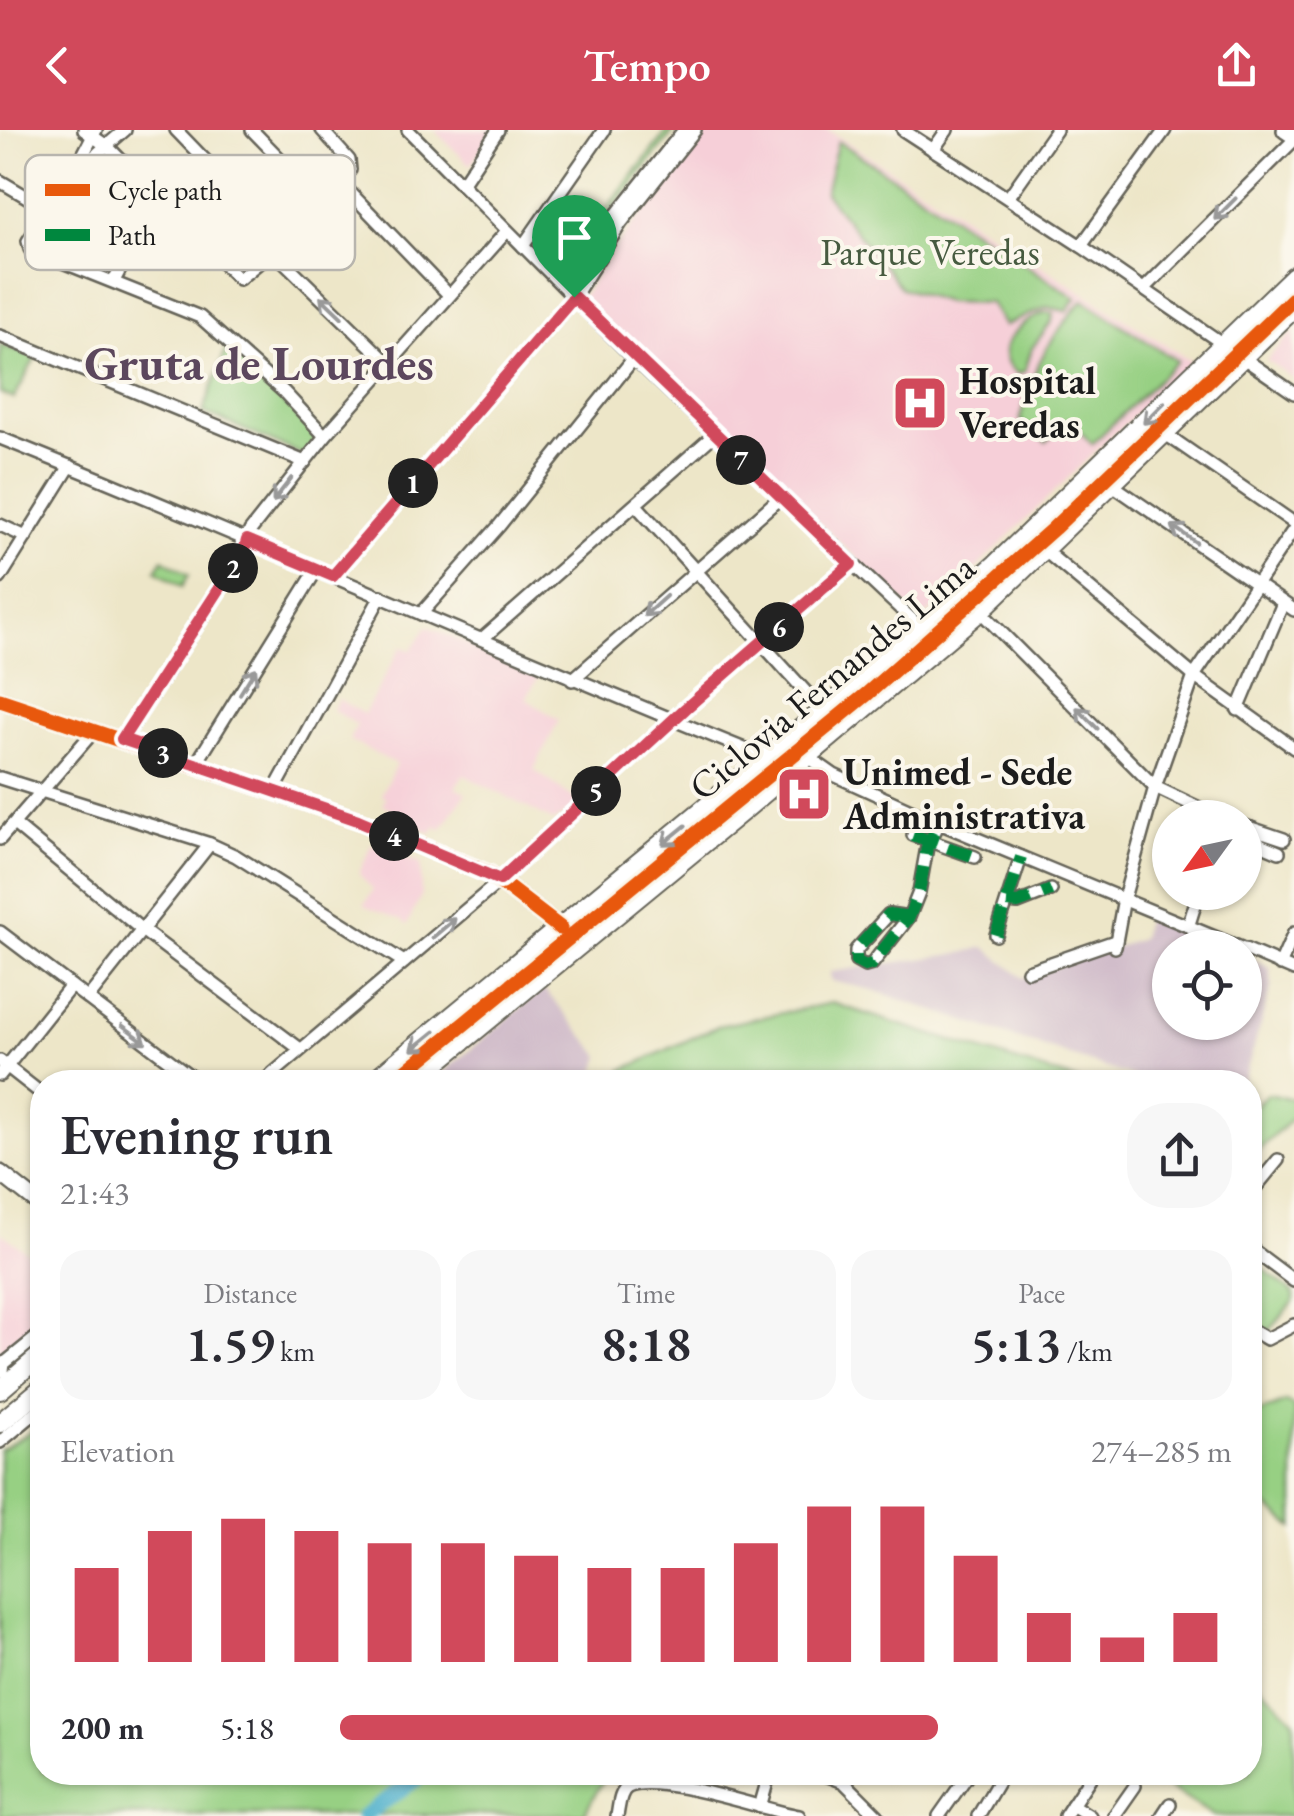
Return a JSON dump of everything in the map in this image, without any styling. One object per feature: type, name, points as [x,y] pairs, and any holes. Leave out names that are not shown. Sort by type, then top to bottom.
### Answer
[{"type":"highway","points":[[387,1070],[922,629],[996,564],[1294,276]]},
{"type":"highway","points":[[428,1070],[980,611],[1294,308]]},
{"type":"highway","points":[[0,1390],[30,1364]]},
{"type":"highway","points":[[0,1423],[30,1398]]},
{"type":"main road","points":[[0,700],[358,820],[500,880],[560,928]]},
{"type":"main road","points":[[0,1173],[30,1197]]},
{"type":"street","points":[[98,155],[125,130]]},
{"type":"street","points":[[176,130],[200,155]]},
{"type":"street","points":[[252,130],[276,155]]},
{"type":"street","points":[[322,130],[344,155]]},
{"type":"street","points":[[408,130],[634,358],[922,629]]},
{"type":"street","points":[[462,184],[498,130]]},
{"type":"street","points":[[522,246],[604,130]]},
{"type":"street","points":[[555,278],[580,260],[684,130]]},
{"type":"street","points":[[333,576],[574,297],[621,223],[696,130]]},
{"type":"street","points":[[903,130],[1081,246],[1294,393]]},
{"type":"street","points":[[934,150],[947,130]]},
{"type":"street","points":[[1008,198],[1056,130]]},
{"type":"street","points":[[1081,246],[1164,130]]},
{"type":"street","points":[[91,132],[116,155]]},
{"type":"street","points":[[1144,290],[1292,135]]},
{"type":"street","points":[[0,182],[25,197]]},
{"type":"street","points":[[355,198],[450,296]]},
{"type":"street","points":[[122,739],[244,551],[250,531],[325,436],[507,231]]},
{"type":"street","points":[[85,270],[180,308],[214,327],[325,436]]},
{"type":"street","points":[[114,281],[120,270]]},
{"type":"street","points":[[229,270],[242,279],[252,270]]},
{"type":"street","points":[[293,270],[389,364]]},
{"type":"street","points":[[0,336],[264,442],[304,462]]},
{"type":"street","points":[[421,614],[634,358]]},
{"type":"street","points":[[1028,971],[1115,944],[1155,787],[1194,676],[1294,526],[1164,432]]},
{"type":"street","points":[[482,639],[714,435]]},
{"type":"street","points":[[0,438],[572,680],[768,758]]},
{"type":"street","points":[[0,578],[70,466]]},
{"type":"street","points":[[1111,484],[1288,606],[1238,710]]},
{"type":"street","points":[[572,680],[782,496]]},
{"type":"street","points":[[636,505],[697,568],[822,711]]},
{"type":"street","points":[[0,525],[26,537]]},
{"type":"street","points":[[1044,550],[1194,676],[1294,748]]},
{"type":"street","points":[[276,1070],[500,880],[673,720],[851,564]]},
{"type":"street","points":[[196,764],[317,569]]},
{"type":"street","points":[[274,791],[381,596]]},
{"type":"street","points":[[980,611],[1155,787],[1182,800]]},
{"type":"street","points":[[0,839],[94,731]]},
{"type":"street","points":[[808,756],[834,775],[939,823],[1202,930]]},
{"type":"street","points":[[0,778],[210,844],[236,856],[404,962]]},
{"type":"street","points":[[909,917],[889,914],[856,950],[859,963],[872,964],[909,917],[930,841],[939,823]]},
{"type":"street","points":[[14,824],[142,930],[300,1049]]},
{"type":"street","points":[[1262,832],[1284,839]]},
{"type":"street","points":[[913,835],[975,858]]},
{"type":"street","points":[[88,998],[210,844]]},
{"type":"street","points":[[1262,845],[1279,852]]},
{"type":"street","points":[[996,935],[1021,856]]},
{"type":"street","points":[[1007,902],[1018,903],[1052,890]]},
{"type":"street","points":[[1189,924],[1193,910]]},
{"type":"street","points":[[0,932],[182,1070]]},
{"type":"street","points":[[1280,965],[1294,933]]},
{"type":"street","points":[[1262,957],[1294,970]]},
{"type":"street","points":[[30,1086],[2,1067],[71,986]]},
{"type":"street","points":[[1262,1179],[1278,1160]]},
{"type":"street","points":[[1262,1257],[1291,1278],[1294,1262]]},
{"type":"street","points":[[1262,1336],[1268,1339],[1294,1324]]},
{"type":"street","points":[[0,1367],[30,1343]]},
{"type":"street","points":[[0,1442],[30,1417]]},
{"type":"street","points":[[617,1816],[620,1800],[630,1786],[648,1785],[698,1790],[799,1816]]},
{"type":"street","points":[[760,1806],[766,1785]]},
{"type":"street","points":[[847,1785],[878,1816]]},
{"type":"street","points":[[939,1816],[961,1785]]},
{"type":"street","points":[[978,1816],[996,1785]]},
{"type":"street","points":[[1085,1785],[1069,1810],[1090,1816]]},
{"type":"street","points":[[1114,1816],[1135,1786]]},
{"type":"street","points":[[1162,1816],[1170,1804]]},
{"type":"shaded area","points":[[434,130],[494,130],[470,165]]},
{"type":"shaded area","name":"Hospital Veredas","points":[[709,130],[828,130],[1192,362],[943,601],[925,616],[917,615],[581,298],[610,254]]},
{"type":"shaded area","points":[[1294,331],[1294,380],[1266,360]]},
{"type":"shaded area","points":[[427,626],[539,676],[526,699],[559,720],[534,770],[582,804],[553,821],[464,775],[455,787],[466,793],[441,830],[436,826],[431,834],[383,804],[386,798],[381,795],[396,764],[349,740],[357,725],[332,710],[338,699],[364,714],[401,647],[412,650]]},
{"type":"shaded area","points":[[371,845],[421,863],[421,896],[407,925],[364,905],[373,890],[359,874]]},
{"type":"shaded area","points":[[1147,913],[1186,930],[1152,930],[1152,1040],[1256,1040],[1247,1070],[1113,1070],[869,989],[831,981],[830,972],[985,947],[1023,978],[1141,939]]},
{"type":"shaded area","points":[[1262,964],[1270,968],[1272,985],[1262,1018]]},
{"type":"shaded area","points":[[544,989],[601,1056],[597,1070],[446,1070]]},
{"type":"shaded area","points":[[0,1232],[30,1254],[30,1330],[0,1355]]},
{"type":"green space","points":[[668,130],[675,130],[564,269],[560,267]]},
{"type":"green space","name":"Parque Veredas","points":[[838,141],[1076,298],[1067,311],[1046,307],[1004,326],[990,303],[946,302],[901,288],[825,193]]},
{"type":"green space","name":"Parque Veredas","points":[[1083,300],[1177,361],[1092,444],[1068,419],[1046,442],[1020,420],[1043,356]]},
{"type":"green space","points":[[1045,312],[1053,313],[1052,321],[1032,348],[1025,371],[1017,374],[1005,355],[1006,346],[1017,330]]},
{"type":"green space","points":[[0,345],[36,356],[14,399],[0,393]]},
{"type":"green space","points":[[227,347],[326,438],[308,457],[203,412]]},
{"type":"green space","points":[[163,559],[189,575],[182,587],[156,570]]},
{"type":"green space","points":[[832,1003],[1043,1070],[623,1070],[718,1026]]},
{"type":"green space","points":[[1267,1094],[1294,1099],[1294,1117],[1262,1147],[1262,1099]]},
{"type":"green space","points":[[1262,1268],[1294,1294],[1294,1301],[1266,1335],[1262,1332]]},
{"type":"green space","points":[[1286,1402],[1294,1407],[1294,1528],[1262,1502],[1262,1411]]},
{"type":"green space","points":[[30,1433],[30,1785],[600,1785],[584,1814],[0,1816],[0,1450]]},
{"type":"green space","points":[[1262,1687],[1294,1720],[1294,1816],[1214,1816],[1164,1785],[1262,1785]]},
{"type":"waterway","points":[[363,1816],[408,1785]]},
{"type":"marked path","points":[[909,917],[889,914],[856,950],[856,961],[865,966],[872,964],[909,917],[919,892],[927,847],[939,823]]},
{"type":"marked path","points":[[913,835],[975,857]]},
{"type":"marked path","points":[[996,935],[1021,857]]},
{"type":"marked path","points":[[1007,902],[1018,903],[1051,890]]},
{"type":"cycle path","name":"Ciclovia Fernandes Lima","points":[[408,1070],[867,694],[1054,528],[1294,298]]},
{"type":"cycle path","points":[[0,700],[358,820],[490,874],[560,928]]},
{"type":"place","name":"Hospital Veredas","points":[[920,403]]},
{"type":"place","name":"Unimed - Sede Administrativa","points":[[804,794]]},
{"type":"district","name":"Gruta de Lourdes","points":[[259,363]]},
{"type":"route","points":[[574,297],[851,564],[685,709],[500,880],[358,820],[122,739],[244,551],[247,540],[333,576],[574,297]]}]
